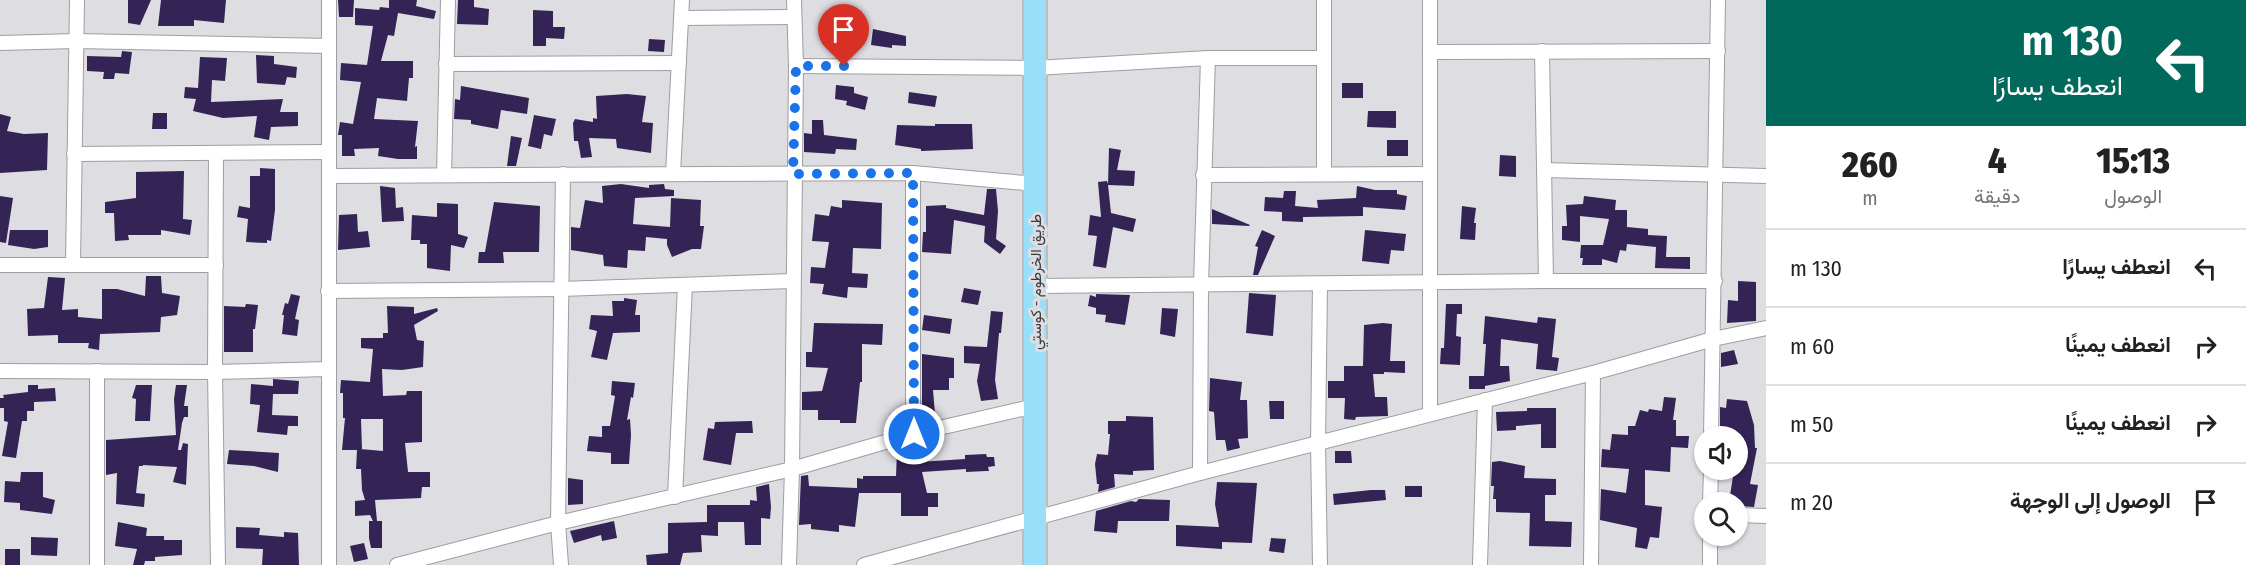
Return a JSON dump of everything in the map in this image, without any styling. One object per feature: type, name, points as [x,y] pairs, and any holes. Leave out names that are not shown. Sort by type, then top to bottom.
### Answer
[{"type":"highway","name":"طريق الخرطوم - كوستي","points":[[1035,0],[1035,565]]},
{"type":"street","points":[[73,264],[77,0]]},
{"type":"street","points":[[329,0],[329,565]]},
{"type":"street","points":[[444,175],[448,0]]},
{"type":"street","points":[[673,174],[682,0]]},
{"type":"street","points":[[789,565],[796,66],[794,0]]},
{"type":"street","points":[[1324,0],[1324,174]]},
{"type":"street","points":[[1430,0],[1430,414]]},
{"type":"street","points":[[1711,426],[1718,0]]},
{"type":"street","points":[[681,18],[794,17]]},
{"type":"street","points":[[0,43],[329,46]]},
{"type":"street","points":[[1542,51],[1546,281]]},
{"type":"street","points":[[1430,52],[1718,51]]},
{"type":"street","points":[[796,66],[1035,68],[1208,58],[1323,58]]},
{"type":"street","points":[[1200,473],[1203,175],[1208,58]]},
{"type":"street","points":[[446,64],[679,63]]},
{"type":"street","points":[[74,154],[329,152]]},
{"type":"street","points":[[216,154],[215,372],[218,565]]},
{"type":"street","points":[[1544,170],[1766,176]]},
{"type":"street","points":[[330,176],[913,173],[1036,184]]},
{"type":"street","points":[[913,173],[914,434]]},
{"type":"street","points":[[561,565],[558,523],[563,174]]},
{"type":"street","points":[[1203,175],[1430,174]]},
{"type":"street","points":[[0,265],[216,265]]},
{"type":"street","points":[[328,291],[561,289],[793,281]]},
{"type":"street","points":[[1036,286],[1715,281]]},
{"type":"street","points":[[1320,284],[1318,443],[1320,565]]},
{"type":"street","points":[[675,496],[685,285]]},
{"type":"street","points":[[864,565],[1200,473],[1593,373],[1713,339],[1766,328]]},
{"type":"street","points":[[0,371],[215,372],[328,369]]},
{"type":"street","points":[[97,371],[97,565]]},
{"type":"street","points":[[1591,565],[1593,373]]},
{"type":"street","points":[[1480,565],[1485,400]]},
{"type":"street","points":[[397,565],[558,523],[792,469],[914,434],[1035,406]]},
{"type":"street","points":[[1748,515],[1766,516]]},
{"type":"street","points":[[1710,546],[1710,565]]},
{"type":"building","points":[[128,0],[151,0],[140,25],[128,23]]},
{"type":"building","points":[[161,0],[226,0],[224,23],[194,20],[194,26],[158,26]]},
{"type":"building","points":[[338,0],[354,0],[353,17],[339,17]]},
{"type":"building","points":[[389,0],[417,0],[416,6],[436,11],[434,19],[398,13],[394,36],[388,35],[381,61],[413,61],[413,78],[409,78],[407,101],[377,98],[374,119],[418,121],[415,147],[417,146],[417,159],[378,156],[379,148],[354,149],[355,156],[342,156],[342,135],[338,135],[340,122],[353,124],[361,82],[340,80],[341,63],[367,65],[373,26],[355,25],[355,8],[379,10],[380,7],[389,8]]},
{"type":"building","points":[[458,0],[474,0],[474,7],[489,9],[488,25],[457,24]]},
{"type":"building","points":[[533,10],[553,11],[553,27],[565,27],[564,39],[546,38],[546,46],[533,46]]},
{"type":"building","points":[[826,15],[839,17],[837,33],[824,32]]},
{"type":"building","points":[[873,29],[906,36],[906,46],[892,45],[892,48],[871,45]]},
{"type":"building","points":[[649,39],[665,40],[664,52],[648,51]]},
{"type":"building","points":[[122,51],[132,52],[129,74],[115,73],[114,79],[103,79],[104,72],[87,71],[87,56],[121,57]]},
{"type":"building","points":[[256,55],[274,56],[274,64],[297,67],[296,78],[287,77],[285,85],[257,83]]},
{"type":"building","points":[[200,57],[227,58],[225,81],[212,80],[211,102],[283,99],[280,112],[298,112],[298,126],[271,127],[269,140],[254,137],[257,116],[223,118],[193,111],[196,99],[184,98],[185,87],[198,88]]},
{"type":"building","points":[[1342,83],[1363,83],[1363,98],[1342,98]]},
{"type":"building","points":[[836,85],[854,87],[854,93],[868,97],[865,110],[846,105],[847,101],[835,99]]},
{"type":"building","points":[[461,86],[529,98],[527,114],[501,110],[498,129],[471,124],[471,120],[454,119],[455,99],[460,100]]},
{"type":"building","points":[[909,92],[937,96],[935,107],[908,103]]},
{"type":"building","points":[[627,94],[646,96],[642,122],[653,123],[651,153],[617,148],[616,139],[589,138],[592,157],[581,158],[578,141],[574,141],[573,123],[575,119],[593,122],[593,118],[597,119],[596,96]]},
{"type":"building","points":[[1368,111],[1396,111],[1396,128],[1367,127]]},
{"type":"building","points":[[153,113],[167,113],[167,129],[152,129]]},
{"type":"building","points":[[0,114],[11,117],[7,131],[24,134],[48,133],[47,170],[0,173]]},
{"type":"building","points":[[534,115],[556,119],[552,136],[544,134],[541,149],[528,146]]},
{"type":"building","points":[[812,120],[823,120],[824,135],[857,139],[856,150],[836,149],[835,154],[804,152],[804,133],[812,134]]},
{"type":"building","points":[[935,124],[972,124],[973,149],[921,151],[921,149],[895,145],[897,125],[935,126]]},
{"type":"building","points":[[511,136],[522,138],[516,166],[507,166]]},
{"type":"building","points":[[1387,140],[1408,140],[1408,156],[1387,156]]},
{"type":"building","points":[[1109,148],[1121,150],[1117,170],[1135,171],[1134,186],[1108,185],[1111,213],[1136,219],[1133,232],[1113,227],[1106,268],[1093,266],[1097,236],[1088,235],[1090,215],[1101,217],[1098,182],[1107,181],[1108,184]]},
{"type":"building","points":[[1500,155],[1516,156],[1516,177],[1499,176]]},
{"type":"building","points":[[260,168],[275,169],[275,210],[271,241],[267,240],[267,243],[246,242],[248,219],[237,217],[239,206],[250,208],[250,176],[260,176]]},
{"type":"building","points":[[184,171],[183,219],[192,220],[190,235],[161,230],[161,235],[128,235],[129,240],[115,241],[114,213],[105,213],[105,202],[136,198],[136,172]]},
{"type":"building","points":[[621,184],[649,188],[649,185],[664,184],[665,189],[674,190],[674,196],[635,198],[633,224],[670,227],[671,198],[701,200],[700,226],[704,226],[701,249],[692,249],[672,257],[667,239],[646,237],[645,251],[628,250],[627,268],[604,266],[603,255],[571,250],[571,227],[580,228],[585,200],[603,203],[602,186]]},
{"type":"building","points":[[380,186],[395,188],[396,208],[403,207],[404,221],[382,222]]},
{"type":"building","points":[[1357,186],[1375,190],[1397,190],[1397,194],[1407,196],[1405,210],[1363,207],[1363,216],[1303,217],[1303,222],[1282,221],[1282,212],[1264,211],[1265,197],[1283,198],[1284,191],[1296,191],[1295,206],[1318,208],[1317,200],[1356,198]]},
{"type":"building","points":[[987,189],[996,189],[998,211],[996,239],[1006,246],[1000,254],[984,242],[985,226],[954,220],[951,254],[922,252],[923,232],[926,232],[926,206],[946,205],[946,208],[984,215]]},
{"type":"building","points":[[0,196],[13,198],[6,243],[0,242]]},
{"type":"building","points":[[1584,196],[1616,200],[1615,210],[1627,210],[1627,227],[1648,229],[1648,235],[1667,236],[1666,257],[1690,257],[1690,269],[1655,268],[1656,247],[1627,244],[1626,251],[1620,250],[1617,263],[1602,259],[1602,265],[1582,265],[1581,245],[1603,245],[1609,219],[1580,216],[1580,242],[1562,240],[1562,226],[1567,226],[1566,205],[1583,204]]},
{"type":"building","points":[[842,200],[882,203],[881,249],[853,248],[852,273],[868,274],[867,288],[848,287],[847,298],[822,294],[824,284],[810,283],[811,267],[825,268],[829,242],[812,241],[815,214],[829,216],[831,206],[842,208]]},
{"type":"building","points":[[494,202],[540,206],[539,252],[503,252],[504,263],[478,263],[479,252],[485,252]]},
{"type":"building","points":[[437,203],[458,204],[458,234],[468,237],[464,248],[451,245],[450,271],[427,268],[427,244],[420,244],[420,240],[411,240],[412,215],[437,217]]},
{"type":"building","points":[[1462,206],[1476,208],[1475,240],[1460,239]]},
{"type":"building","points":[[1212,209],[1250,225],[1212,224]]},
{"type":"building","points":[[357,214],[358,232],[368,231],[370,247],[338,250],[339,215]]},
{"type":"building","points":[[10,230],[48,230],[48,247],[34,249],[8,245]]},
{"type":"building","points":[[1262,230],[1275,236],[1258,275],[1253,275],[1258,247],[1255,246]]},
{"type":"building","points":[[1365,230],[1406,234],[1404,251],[1391,250],[1389,264],[1362,261]]},
{"type":"building","points":[[146,276],[161,276],[162,293],[180,296],[177,315],[161,317],[160,332],[100,334],[99,350],[88,348],[89,343],[58,343],[58,335],[28,336],[27,309],[44,308],[48,277],[65,278],[62,310],[78,309],[78,317],[102,319],[102,289],[117,289],[145,296]]},
{"type":"building","points":[[1738,281],[1756,282],[1756,321],[1727,323],[1728,300],[1738,301]]},
{"type":"building","points":[[964,288],[981,291],[978,305],[961,302]]},
{"type":"building","points":[[1249,293],[1276,295],[1273,336],[1246,333]]},
{"type":"building","points":[[291,294],[300,296],[295,319],[299,320],[297,336],[282,334],[284,315],[282,315],[285,303],[288,304]]},
{"type":"building","points":[[1096,294],[1130,295],[1125,325],[1105,322],[1106,315],[1096,314],[1096,308],[1088,306],[1090,295],[1096,297]]},
{"type":"building","points":[[624,298],[637,300],[635,315],[640,315],[640,332],[613,333],[607,360],[591,357],[597,331],[589,329],[591,315],[613,316],[612,301],[624,301]]},
{"type":"building","points":[[246,304],[258,305],[255,329],[253,329],[253,352],[224,352],[224,306],[245,307]]},
{"type":"building","points":[[1446,304],[1462,304],[1462,314],[1457,314],[1456,336],[1461,337],[1460,365],[1440,364],[1441,348],[1444,348]]},
{"type":"building","points":[[387,306],[414,307],[414,314],[437,308],[438,311],[414,325],[417,340],[424,341],[423,367],[402,370],[382,369],[383,396],[406,395],[407,391],[422,391],[422,442],[405,443],[408,472],[430,472],[430,487],[422,487],[421,498],[375,500],[377,521],[382,521],[382,548],[371,548],[369,521],[373,521],[370,515],[355,516],[355,501],[365,500],[361,469],[356,469],[357,450],[342,450],[345,418],[343,418],[343,393],[340,393],[341,380],[370,382],[373,349],[361,348],[361,338],[383,338],[383,333],[388,333]],"holes":[[[361,419],[383,419],[383,451],[360,449],[362,449]]]},
{"type":"building","points":[[1162,308],[1178,309],[1175,337],[1160,334]]},
{"type":"building","points":[[991,311],[1003,312],[995,380],[998,399],[981,401],[977,381],[980,364],[964,363],[964,346],[987,347]]},
{"type":"building","points":[[924,315],[952,319],[950,334],[922,330]]},
{"type":"building","points":[[1485,316],[1537,323],[1538,317],[1556,319],[1552,357],[1559,358],[1557,371],[1536,369],[1538,344],[1501,339],[1500,366],[1509,366],[1510,381],[1485,386],[1485,389],[1469,389],[1469,376],[1484,376]]},
{"type":"building","points":[[814,323],[883,324],[882,345],[862,344],[862,382],[860,382],[856,423],[818,420],[818,410],[802,410],[802,392],[822,391],[828,368],[806,367],[806,352],[812,352]]},
{"type":"building","points":[[1392,324],[1390,361],[1405,361],[1405,373],[1373,374],[1375,397],[1387,397],[1388,416],[1344,419],[1345,398],[1328,398],[1328,381],[1344,381],[1344,366],[1363,366],[1364,325]]},
{"type":"building","points":[[1734,350],[1738,364],[1721,367],[1721,353]]},
{"type":"building","points":[[922,354],[954,358],[954,378],[949,378],[949,390],[933,390],[935,414],[922,415]]},
{"type":"building","points":[[1210,378],[1242,382],[1240,400],[1247,400],[1248,438],[1238,439],[1240,448],[1227,451],[1225,440],[1216,440],[1214,412],[1209,411]]},
{"type":"building","points":[[273,379],[299,381],[298,394],[273,394],[272,415],[298,416],[298,426],[288,426],[287,435],[257,432],[260,405],[250,404],[251,384],[273,386]]},
{"type":"building","points":[[612,381],[635,383],[627,420],[630,419],[631,435],[629,464],[611,464],[611,453],[587,451],[589,436],[602,437],[602,426],[610,426],[615,396],[611,395]]},
{"type":"building","points":[[28,385],[38,385],[38,389],[55,388],[56,401],[34,402],[34,411],[27,411],[27,421],[22,421],[16,458],[2,456],[8,422],[4,421],[4,408],[0,408],[0,398],[4,398],[3,395],[28,392]]},
{"type":"building","points":[[136,385],[152,385],[150,421],[135,421],[136,399],[132,398]]},
{"type":"building","points":[[176,385],[187,385],[184,406],[188,406],[188,417],[184,417],[182,423],[178,450],[181,450],[183,443],[188,444],[186,485],[173,482],[177,467],[139,466],[136,493],[145,494],[144,507],[116,504],[117,473],[106,475],[106,440],[176,435],[174,399]]},
{"type":"building","points":[[1664,397],[1676,398],[1673,420],[1676,420],[1676,436],[1689,436],[1688,448],[1671,447],[1670,472],[1645,470],[1645,505],[1662,507],[1659,538],[1650,537],[1647,549],[1635,547],[1637,528],[1600,520],[1601,489],[1626,493],[1629,469],[1601,467],[1602,449],[1610,450],[1612,434],[1628,435],[1628,426],[1635,426],[1640,410],[1662,411]]},
{"type":"building","points":[[1727,399],[1747,401],[1754,425],[1755,448],[1757,448],[1750,484],[1758,485],[1754,507],[1748,507],[1748,492],[1731,492],[1732,480],[1748,480],[1748,426],[1720,426],[1720,407],[1726,408]]},
{"type":"building","points":[[1269,401],[1284,401],[1284,419],[1270,419]]},
{"type":"building","points":[[1527,408],[1556,408],[1556,448],[1541,448],[1541,424],[1516,426],[1516,430],[1497,431],[1496,412],[1527,411]]},
{"type":"building","points":[[1126,416],[1153,417],[1154,470],[1133,471],[1133,475],[1114,474],[1115,487],[1098,492],[1099,484],[1097,484],[1095,464],[1097,454],[1108,455],[1110,434],[1108,434],[1108,421],[1126,421]]},
{"type":"building","points":[[752,421],[753,433],[736,433],[731,465],[703,460],[708,428],[714,429],[715,422]]},
{"type":"building","points":[[229,450],[279,453],[278,472],[254,466],[227,464]]},
{"type":"building","points":[[918,450],[919,462],[965,459],[965,455],[986,454],[987,457],[994,457],[995,466],[988,467],[989,471],[966,472],[966,469],[922,472],[927,493],[938,493],[938,507],[928,507],[928,516],[901,516],[901,493],[859,493],[855,527],[839,525],[839,532],[811,529],[811,524],[799,525],[801,476],[808,475],[809,486],[857,488],[857,478],[863,479],[863,476],[896,476],[897,451]]},
{"type":"building","points":[[1335,451],[1351,451],[1352,463],[1335,463]]},
{"type":"building","points":[[1500,461],[1525,466],[1524,478],[1556,479],[1556,495],[1545,495],[1545,521],[1572,522],[1571,547],[1529,546],[1530,513],[1496,512],[1496,499],[1493,499],[1494,486],[1491,486],[1492,462]]},
{"type":"building","points":[[21,472],[43,472],[43,497],[55,500],[52,514],[20,510],[20,503],[4,502],[5,481],[20,482]]},
{"type":"building","points":[[568,478],[583,480],[583,504],[568,505]]},
{"type":"building","points":[[1217,482],[1257,483],[1252,543],[1222,542],[1222,549],[1176,546],[1176,525],[1219,527],[1215,504]]},
{"type":"building","points":[[769,484],[770,519],[761,518],[761,545],[745,545],[744,522],[718,522],[718,536],[701,535],[702,552],[683,553],[680,565],[647,565],[646,555],[668,553],[668,523],[707,522],[707,505],[750,505],[750,500],[757,501],[756,487]]},
{"type":"building","points":[[1405,486],[1422,486],[1422,497],[1405,497]]},
{"type":"building","points":[[1385,490],[1386,500],[1334,505],[1333,494]]},
{"type":"building","points":[[1139,499],[1170,500],[1169,521],[1118,521],[1117,533],[1094,531],[1096,511],[1131,501],[1136,502]]},
{"type":"building","points":[[614,521],[617,538],[602,541],[601,535],[574,543],[570,531]]},
{"type":"building","points":[[118,522],[147,528],[146,536],[164,536],[164,540],[182,540],[182,555],[155,557],[155,561],[145,561],[144,565],[133,565],[137,549],[115,546]]},
{"type":"building","points":[[236,527],[260,528],[259,535],[284,537],[284,532],[298,533],[299,565],[262,565],[263,549],[236,548]]},
{"type":"building","points":[[31,537],[58,538],[57,556],[31,555]]},
{"type":"building","points":[[1271,538],[1286,539],[1284,553],[1269,551]]},
{"type":"building","points":[[364,543],[368,559],[354,562],[350,546]]},
{"type":"building","points":[[5,549],[20,549],[20,565],[5,565]]},
{"type":"route","points":[[844,66],[796,66],[793,174],[913,173],[914,434]]}]
